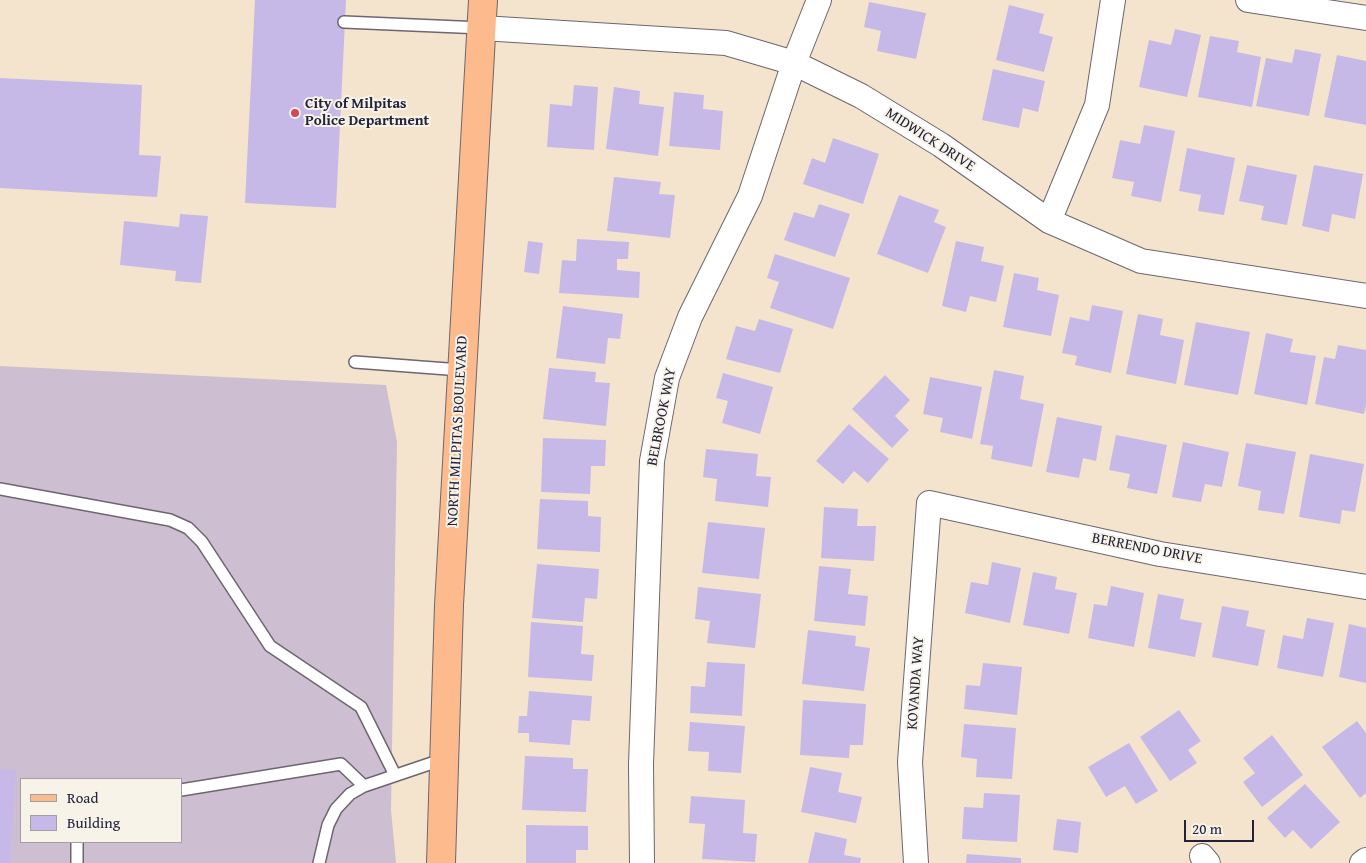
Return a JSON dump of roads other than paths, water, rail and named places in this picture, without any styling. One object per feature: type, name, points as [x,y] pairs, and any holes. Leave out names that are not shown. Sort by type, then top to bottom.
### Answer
[{"type":"main road","name":"NORTH MILPITAS BOULEVARD","points":[[441,863],[449,606],[483,0]]},
{"type":"street","name":"BELBROOK WAY","points":[[642,863],[640,764],[652,461],[666,378],[690,317],[750,196],[794,63],[819,0]]},
{"type":"street","points":[[1049,221],[1097,105],[1112,0]]},
{"type":"street","points":[[1248,0],[1366,18]]},
{"type":"street","name":"MIDWICK DRIVE","points":[[482,28],[726,43],[794,63],[862,96],[941,145],[1049,221],[1141,261],[1366,296]]},
{"type":"street","name":"BERRENDO DRIVE","points":[[929,503],[1160,554],[1366,587]]},
{"type":"street","name":"KOVANDA WAY","points":[[916,863],[910,762],[929,503]]},
{"type":"street","points":[[1362,863],[1366,860]]},
{"type":"lane","points":[[344,22],[482,28]]},
{"type":"lane","points":[[355,362],[461,370]]},
{"type":"lane","points":[[0,489],[170,520],[188,528],[213,557],[270,646],[361,707],[395,775]]},
{"type":"lane","points":[[319,863],[325,836],[336,809],[350,794],[364,786],[444,759]]},
{"type":"lane","points":[[182,790],[341,764],[364,786]]},
{"type":"lane","points":[[77,843],[77,863]]},
{"type":"place","name":"City of Milpitas Police Department","points":[[295,113]]}]
